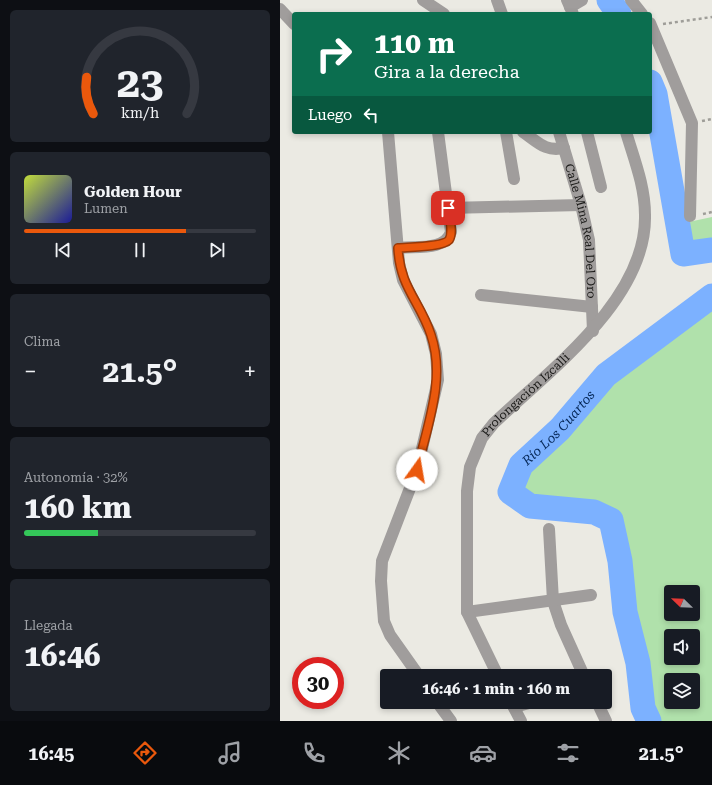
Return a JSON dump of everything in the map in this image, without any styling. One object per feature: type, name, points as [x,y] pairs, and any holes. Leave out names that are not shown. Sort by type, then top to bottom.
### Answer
[{"type":"street","points":[[423,0],[441,12]]},
{"type":"street","points":[[497,0],[501,12]]},
{"type":"street","points":[[570,7],[582,0]]},
{"type":"street","points":[[631,0],[640,12]]},
{"type":"street","points":[[280,9],[292,22]]},
{"type":"street","points":[[652,26],[692,123],[690,216]]},
{"type":"street","points":[[388,134],[399,263],[403,280],[431,334],[436,354],[438,380],[417,470],[382,561],[381,581],[384,621],[390,636],[414,669]]},
{"type":"street","points":[[398,248],[442,244],[449,240],[451,232],[438,134]]},
{"type":"street","points":[[506,134],[514,179]]},
{"type":"street","points":[[526,134],[548,149],[554,150],[564,148]]},
{"type":"street","name":"Calle Mina Real Del Oro","points":[[560,134],[581,205],[589,240],[593,331]]},
{"type":"street","points":[[588,134],[601,187]]},
{"type":"street","name":"Prolongación Izcalli","points":[[495,669],[467,612],[467,491],[470,467],[482,438],[494,423],[593,331],[632,276],[643,243],[645,216],[644,193],[627,134]]},
{"type":"street","points":[[448,208],[581,205]]},
{"type":"street","points":[[481,295],[592,307]]},
{"type":"street","points":[[549,528],[553,601],[561,625],[581,669]]},
{"type":"street","points":[[467,612],[591,595]]},
{"type":"street","points":[[515,709],[521,721]]},
{"type":"street","points":[[600,709],[606,721]]},
{"type":"street","points":[[440,711],[451,721]]},
{"type":"path","points":[[652,24],[712,17]]},
{"type":"green space","points":[[712,217],[712,250],[683,254],[679,224]]},
{"type":"green space","points":[[712,296],[712,721],[649,721],[643,708],[638,663],[625,612],[620,561],[611,520],[594,512],[530,506],[510,492],[521,465],[560,429],[606,375]]},
{"type":"waterway","name":"Río Los Cuartos","points":[[609,0],[618,12]]},
{"type":"waterway","name":"Río Los Cuartos","points":[[652,87],[655,94],[683,254],[712,250]]},
{"type":"waterway","name":"Río Los Cuartos","points":[[649,721],[643,708],[638,663],[625,612],[620,561],[611,520],[594,512],[530,506],[510,492],[521,465],[560,429],[606,375],[712,296]]},
{"type":"route","points":[[417,470],[438,380],[436,354],[431,334],[403,280],[399,263],[398,248],[442,244],[449,240],[451,232],[448,208]]}]
